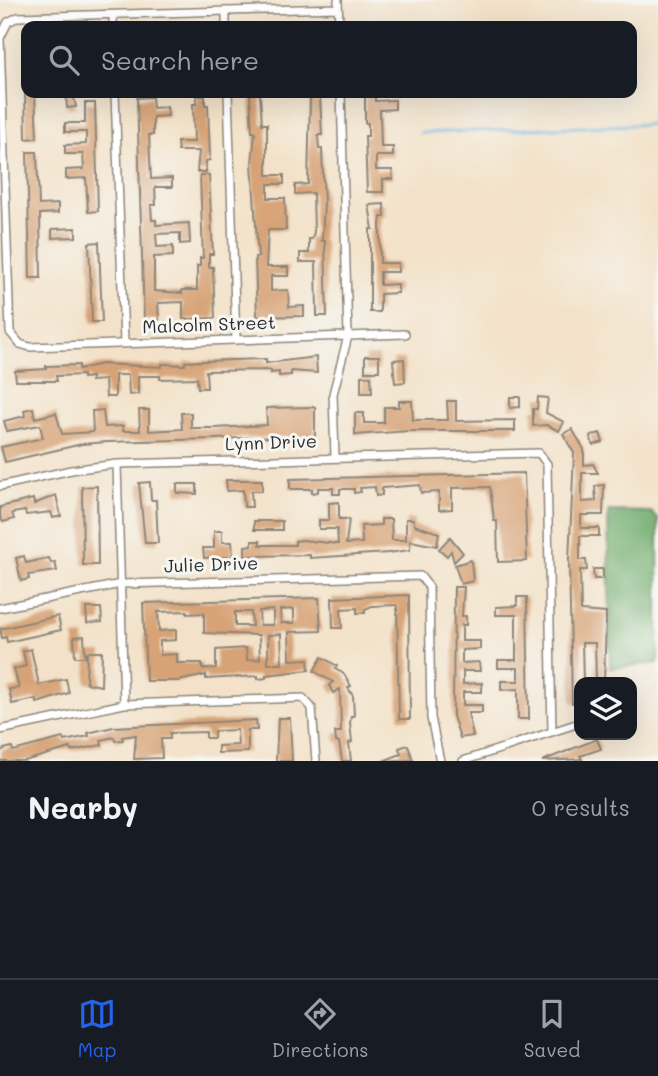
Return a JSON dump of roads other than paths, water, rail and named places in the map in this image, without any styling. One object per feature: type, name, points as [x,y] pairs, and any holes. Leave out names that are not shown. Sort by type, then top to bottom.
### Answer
[{"type":"street","points":[[2,159],[0,38],[6,24],[18,18],[338,4]]},
{"type":"street","points":[[226,11],[226,21]]},
{"type":"street","points":[[113,15],[113,21]]},
{"type":"street","points":[[115,98],[124,343]]},
{"type":"street","points":[[228,98],[236,340]]},
{"type":"street","points":[[335,457],[333,394],[348,336],[341,98]]},
{"type":"street","name":"Malcolm Street","points":[[2,159],[9,326],[16,341],[30,347],[405,334]]},
{"type":"street","name":"Lynn Drive","points":[[0,486],[71,470],[117,464],[534,452],[543,456],[547,464],[552,732]]},
{"type":"street","points":[[117,464],[124,704]]},
{"type":"street","name":"Julie Drive","points":[[0,608],[121,584],[416,575],[425,579],[429,587],[432,728],[440,761]]},
{"type":"street","points":[[0,730],[124,704],[299,698],[310,703],[316,761]]},
{"type":"street","points":[[463,761],[574,725]]},
{"type":"waterway","points":[[420,133],[658,124]]}]
